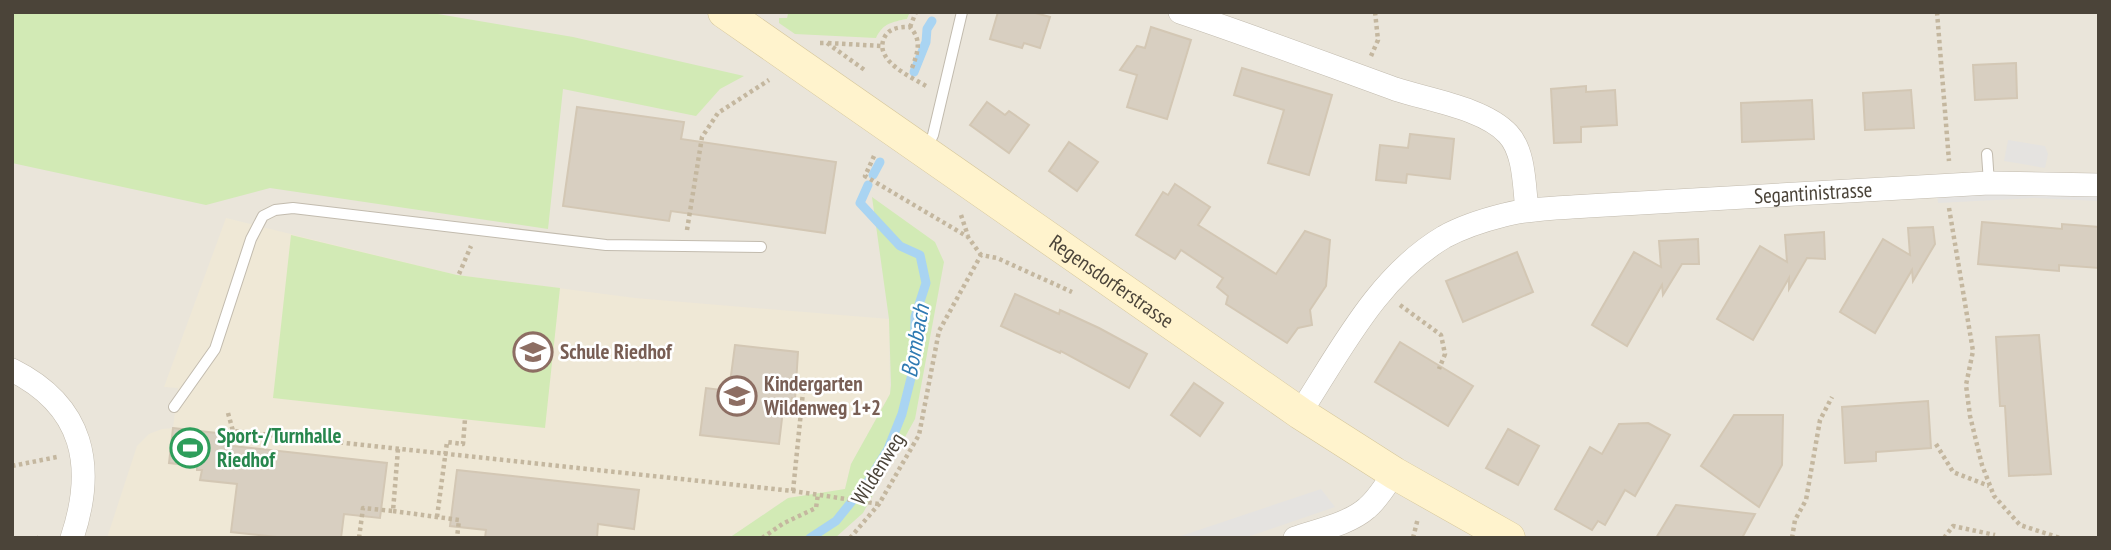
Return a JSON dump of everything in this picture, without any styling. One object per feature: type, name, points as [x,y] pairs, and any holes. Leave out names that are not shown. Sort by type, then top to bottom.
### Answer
[{"type":"street","name":"Regensdorferstrasse","points":[[724,12],[1300,412],[1394,473],[1509,538]]},
{"type":"street","points":[[1180,12],[1483,116],[1509,134],[1519,157],[1527,210]]},
{"type":"street","name":"Segantinistrasse","points":[[1300,412],[1373,301],[1415,257],[1445,236],[1472,225],[1527,210],[1989,183],[2099,185]]},
{"type":"street","points":[[12,370],[31,379],[57,403],[75,432],[83,453],[85,477],[81,510],[72,538]]},
{"type":"street","points":[[1295,538],[1339,523],[1366,510],[1394,473]]},
{"type":"lane","points":[[925,152],[933,135],[962,12]]},
{"type":"lane","points":[[1987,154],[1989,183]]},
{"type":"lane","points":[[174,408],[215,349],[251,239],[263,216],[275,210],[293,208],[606,245],[761,247]]},
{"type":"path","points":[[910,27],[916,12]]},
{"type":"path","points":[[1361,76],[1378,40],[1376,12]]},
{"type":"path","points":[[1937,12],[1948,151]]},
{"type":"path","points":[[912,68],[919,46],[916,34],[910,27],[895,27],[885,35],[881,46],[886,58],[942,97]]},
{"type":"path","points":[[827,43],[881,46]]},
{"type":"path","points":[[685,246],[702,137],[718,114],[779,74]]},
{"type":"path","points":[[874,156],[864,176],[968,237],[981,255],[997,258],[1083,296]]},
{"type":"path","points":[[1948,208],[1973,351],[1966,385],[1970,416],[1982,465],[1994,496],[2020,525],[2060,538]]},
{"type":"path","points":[[967,229],[968,237]]},
{"type":"path","points":[[459,274],[468,257],[475,230]]},
{"type":"path","name":"Wildenweg","points":[[850,538],[879,504],[919,435],[939,331],[981,255]]},
{"type":"path","points":[[1397,303],[1441,335],[1445,354],[1439,369]]},
{"type":"path","points":[[793,491],[804,382],[797,381]]},
{"type":"path","points":[[1793,538],[1795,520],[1806,500],[1820,420],[1832,397]]},
{"type":"path","points":[[228,413],[233,431],[793,491],[879,504]]},
{"type":"path","points":[[437,517],[447,442],[463,444],[465,419]]},
{"type":"path","points":[[1936,444],[1953,472],[1990,486]]},
{"type":"path","points":[[393,511],[398,449]]},
{"type":"path","points":[[12,466],[62,456]]},
{"type":"path","points":[[762,538],[784,523],[816,508],[818,494]]},
{"type":"path","points":[[359,538],[363,508],[459,520],[457,538]]},
{"type":"path","points":[[1413,538],[1420,510]]},
{"type":"path","points":[[1944,538],[1953,526],[1995,535]]},
{"type":"shaded area","points":[[12,12],[788,12],[787,18],[880,29],[889,22],[907,19],[910,12],[2099,12],[2099,538],[12,538]]},
{"type":"shaded area","points":[[2008,140],[2045,146],[2048,154],[2045,168],[2004,161]]},
{"type":"shaded area","points":[[2099,193],[2099,201],[2034,198],[1938,203],[1937,195]]},
{"type":"shaded area","name":"Schule Riedhof","points":[[226,218],[457,275],[635,298],[889,319],[890,394],[851,464],[845,489],[788,498],[729,538],[107,538],[137,446],[149,434],[173,428],[178,388],[164,387]]},
{"type":"shaded area","points":[[1321,489],[1335,507],[1244,538],[1175,538]]},
{"type":"green space","points":[[12,12],[426,12],[573,37],[744,76],[720,89],[696,116],[563,89],[548,229],[270,188],[206,205],[12,163]]},
{"type":"green space","points":[[788,12],[910,12],[907,19],[885,26],[876,38],[795,34],[779,23],[779,18],[787,18]]},
{"type":"green space","points":[[872,197],[935,242],[944,262],[915,419],[863,513],[835,538],[729,538],[788,498],[845,489],[851,464],[890,394],[889,319]]},
{"type":"green space","points":[[291,235],[457,275],[560,288],[545,428],[273,398]]},
{"type":"building","points":[[998,12],[1032,12],[1050,17],[1040,48],[1024,43],[1022,48],[990,39]]},
{"type":"building","points":[[1151,27],[1191,40],[1167,119],[1127,107],[1137,75],[1120,70],[1137,46],[1145,48]]},
{"type":"building","points":[[2016,63],[2017,98],[1975,100],[1973,65]]},
{"type":"building","points":[[1242,68],[1332,95],[1309,175],[1268,163],[1284,110],[1234,95]]},
{"type":"building","points":[[1586,86],[1586,92],[1615,90],[1617,125],[1581,127],[1581,142],[1554,143],[1551,89]]},
{"type":"building","points":[[1911,90],[1914,128],[1865,130],[1863,93]]},
{"type":"building","points":[[1812,100],[1814,139],[1742,142],[1741,103]]},
{"type":"building","points":[[987,102],[1005,115],[1009,111],[1029,125],[1009,153],[970,125]]},
{"type":"building","points":[[577,107],[684,122],[681,139],[836,162],[825,233],[671,211],[669,221],[563,206]]},
{"type":"building","points":[[1410,134],[1454,139],[1450,179],[1407,174],[1406,183],[1376,180],[1380,145],[1408,148]]},
{"type":"building","points":[[1069,142],[1098,162],[1077,191],[1049,171]]},
{"type":"building","points":[[1175,184],[1210,207],[1198,225],[1276,274],[1305,231],[1330,240],[1326,286],[1310,310],[1312,325],[1298,328],[1287,343],[1226,304],[1228,296],[1217,287],[1223,278],[1181,250],[1175,259],[1136,235],[1163,192],[1168,195]]},
{"type":"building","points":[[1982,222],[2062,229],[2062,224],[2099,227],[2099,268],[2059,265],[2059,271],[1978,264]]},
{"type":"building","points":[[1933,227],[1935,244],[1913,281],[1912,270],[1875,333],[1840,312],[1883,239],[1910,255],[1908,228]]},
{"type":"building","points":[[1824,232],[1825,259],[1807,258],[1789,289],[1789,278],[1753,340],[1717,319],[1760,246],[1787,262],[1785,235]]},
{"type":"building","points":[[1698,239],[1699,264],[1682,264],[1663,295],[1662,285],[1627,346],[1592,325],[1634,252],[1661,267],[1659,241]]},
{"type":"building","points":[[1517,252],[1533,292],[1463,322],[1446,281]]},
{"type":"building","points":[[1015,294],[1059,314],[1060,310],[1147,354],[1129,388],[1061,351],[1060,353],[1001,326]]},
{"type":"building","points":[[2039,335],[2051,474],[2009,476],[2005,406],[2000,406],[1996,337]]},
{"type":"building","points":[[1400,342],[1473,386],[1448,426],[1375,382]]},
{"type":"building","name":"Kindergarten Wildenweg 1+2","points":[[735,345],[798,352],[795,399],[792,398],[791,411],[783,410],[779,444],[700,435],[706,388],[729,391]]},
{"type":"building","points":[[1194,383],[1223,403],[1200,436],[1171,415]]},
{"type":"building","points":[[1928,401],[1931,448],[1876,452],[1876,461],[1845,463],[1842,407]]},
{"type":"building","points":[[1734,415],[1783,415],[1782,465],[1759,507],[1701,466]]},
{"type":"building","points":[[1648,423],[1670,435],[1635,496],[1625,490],[1605,525],[1598,521],[1592,530],[1555,509],[1590,447],[1602,454],[1619,424]]},
{"type":"building","points":[[173,428],[225,434],[224,445],[387,463],[380,518],[344,514],[341,538],[286,538],[231,532],[237,484],[200,480],[202,470],[197,470],[197,466],[169,463]]},
{"type":"building","points":[[1508,429],[1539,446],[1518,485],[1486,468]]},
{"type":"building","points":[[457,470],[639,490],[634,529],[598,524],[597,538],[485,538],[486,530],[450,526]]},
{"type":"building","points":[[1676,505],[1755,514],[1742,538],[1656,538]]},
{"type":"waterway","points":[[914,72],[932,21]]},
{"type":"waterway","name":"Bombach","points":[[873,175],[880,162]]},
{"type":"waterway","name":"Bombach","points":[[810,538],[836,521],[869,480],[888,449],[902,414],[914,366],[915,317],[926,283],[920,255],[900,246],[860,203],[868,185]]},
{"type":"place","name":"Schule Riedhof","points":[[533,352]]},
{"type":"place","name":"Kindergarten Wildenweg 1+2","points":[[737,396]]},
{"type":"place","name":"Sport-/Turnhalle Riedhof","points":[[190,448]]}]
